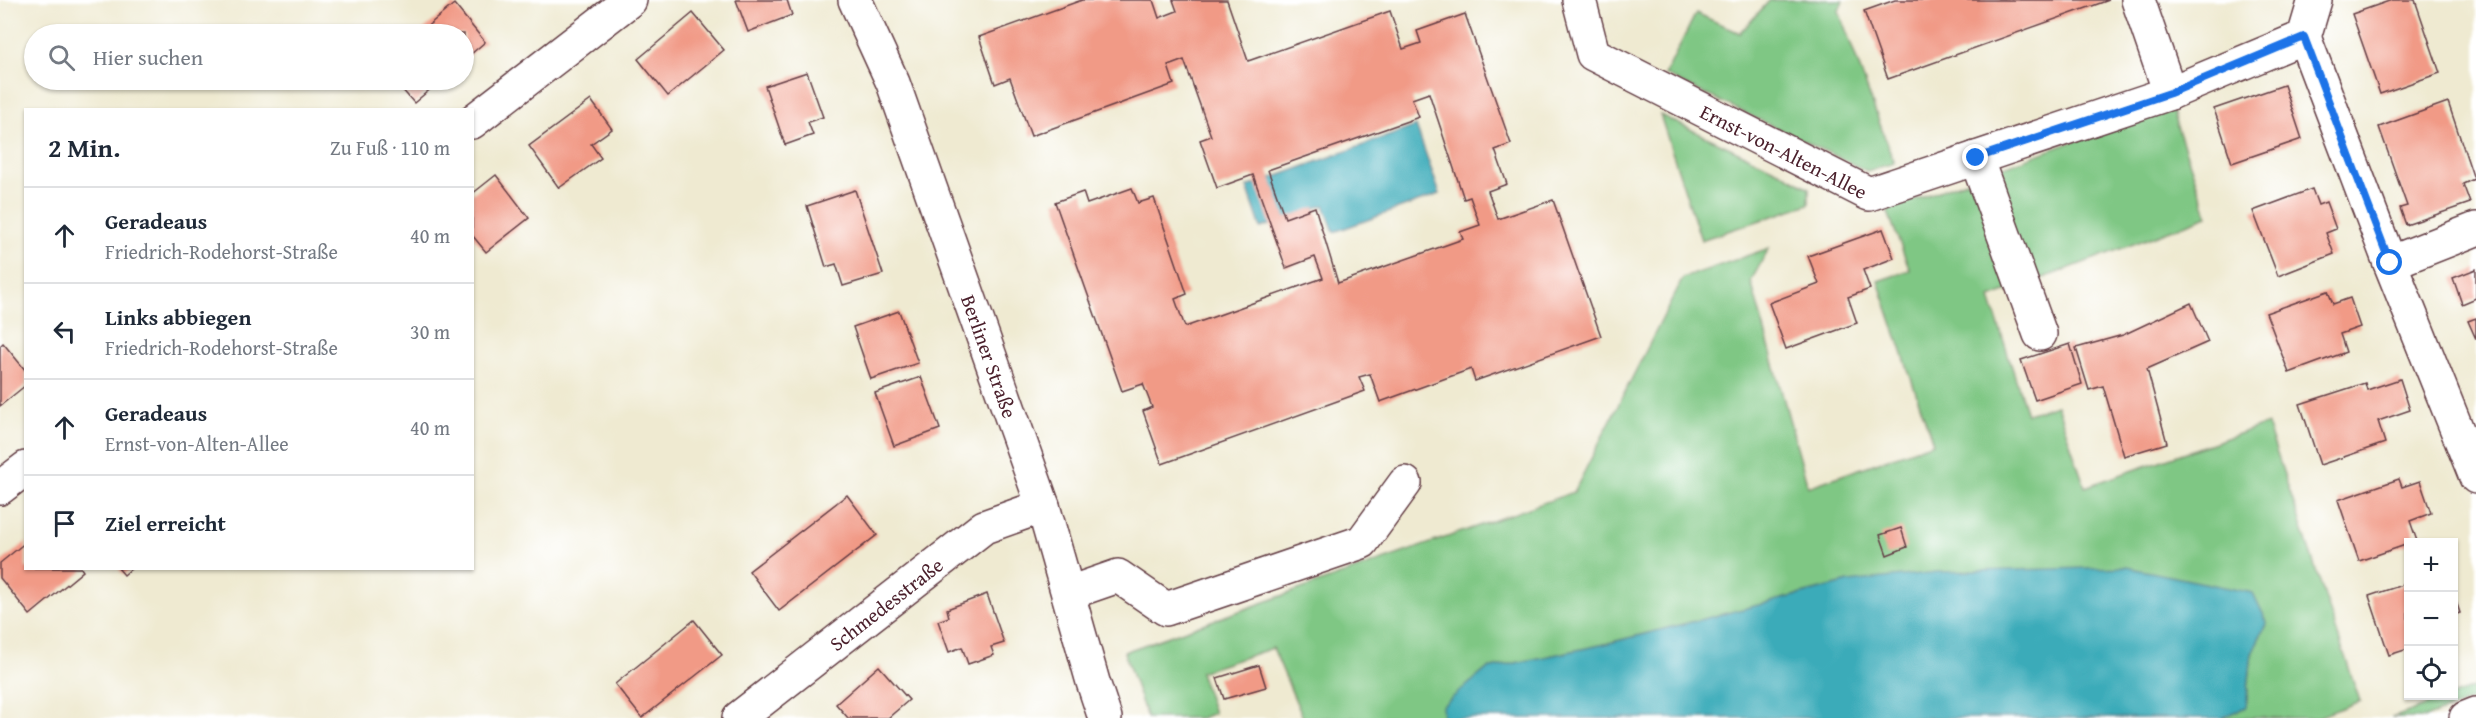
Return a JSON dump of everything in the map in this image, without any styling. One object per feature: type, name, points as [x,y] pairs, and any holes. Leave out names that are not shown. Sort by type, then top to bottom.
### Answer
[{"type":"street","points":[[474,120],[630,0]]},
{"type":"street","name":"Ernst-von-Alten-Allee","points":[[1579,0],[1593,54],[1869,194],[2170,93],[2304,37]]},
{"type":"street","points":[[2138,0],[2170,93]]},
{"type":"street","points":[[2315,0],[2304,37],[2390,263],[2476,477]]},
{"type":"street","name":"Berliner Straße","points":[[862,2],[1043,506],[1093,682],[1106,718]]},
{"type":"street","points":[[1976,158],[2040,334]]},
{"type":"street","points":[[2390,263],[2476,229]]},
{"type":"street","points":[[0,488],[24,470]]},
{"type":"street","points":[[1069,592],[1118,576],[1166,609],[1362,542],[1405,483]]},
{"type":"street","name":"Schmedesstraße","points":[[738,718],[984,527],[1043,506]]},
{"type":"street","points":[[2466,718],[2476,714]]},
{"type":"green space","points":[[1770,0],[1843,0],[1839,11],[1894,163],[1867,171],[1665,75],[1696,13],[1740,33]]},
{"type":"green space","points":[[2170,106],[2208,216],[1990,298],[2027,414],[2057,405],[2085,487],[2267,424],[2360,701],[2316,718],[2221,718],[2246,707],[2252,653],[2267,622],[1849,582],[1601,645],[1487,669],[1443,706],[1443,718],[1303,718],[1273,648],[1200,672],[1214,713],[1201,718],[1147,718],[1124,652],[1574,492],[1683,278],[1769,248],[1751,281],[1808,487],[1933,443],[1878,281],[1910,270],[1887,210]]},
{"type":"green space","points":[[1660,115],[1781,172],[1809,188],[1809,204],[1701,240]]},
{"type":"green space","points":[[2476,687],[2476,699],[2425,718],[2392,718],[2441,700],[2458,700],[2458,694]]},
{"type":"water","points":[[1416,126],[1440,194],[1334,232],[1324,205],[1261,228],[1247,187]]},
{"type":"water","points":[[2126,567],[2253,593],[2267,622],[2252,653],[2246,707],[2221,718],[1443,718],[1442,706],[1487,669],[1601,645],[1849,582],[1937,572]]},
{"type":"building","points":[[736,0],[787,0],[792,15],[748,32]]},
{"type":"building","points":[[1082,0],[1153,0],[1159,18],[1177,11],[1173,0],[1227,0],[1248,61],[1390,11],[1403,49],[1421,43],[1417,31],[1465,14],[1511,144],[1495,150],[1507,184],[1488,191],[1498,219],[1553,200],[1601,336],[1475,381],[1471,369],[1380,402],[1370,374],[1359,377],[1365,391],[1162,464],[1143,411],[1152,407],[1143,384],[1122,391],[1055,202],[1083,192],[1087,204],[1132,188],[1138,203],[1154,198],[1187,294],[1175,299],[1185,327],[1323,278],[1315,257],[1286,268],[1253,175],[1217,188],[1200,140],[1211,136],[1184,60],[1168,66],[1174,84],[1031,136],[1010,78],[995,84],[979,37]],"holes":[[[1429,93],[1464,199],[1470,197],[1480,225],[1460,232],[1463,239],[1338,283],[1315,207],[1285,218],[1268,170],[1419,117],[1412,99]]]},
{"type":"building","points":[[1895,0],[2109,0],[1888,79],[1864,11]]},
{"type":"building","points":[[2392,0],[2415,0],[2440,73],[2380,94],[2352,14]]},
{"type":"building","points":[[454,4],[470,24],[430,24]]},
{"type":"building","points":[[693,13],[724,50],[668,96],[638,59]]},
{"type":"building","points":[[474,29],[485,42],[474,51]]},
{"type":"building","points":[[807,72],[823,117],[808,122],[813,135],[785,145],[765,86]]},
{"type":"building","points":[[2284,85],[2302,139],[2232,163],[2214,109]]},
{"type":"building","points":[[403,90],[429,90],[414,103]]},
{"type":"building","points":[[591,100],[612,129],[591,144],[601,158],[559,188],[529,146]]},
{"type":"building","points":[[2448,102],[2474,179],[2463,184],[2470,203],[2406,225],[2400,208],[2407,206],[2379,127]]},
{"type":"building","points":[[496,175],[529,218],[486,252],[474,237],[474,192]]},
{"type":"building","points":[[2312,189],[2318,205],[2326,202],[2336,229],[2326,233],[2334,254],[2278,276],[2253,211]]},
{"type":"building","points":[[855,190],[883,274],[843,286],[836,264],[826,267],[807,206]]},
{"type":"building","points":[[1883,229],[1894,258],[1863,270],[1870,289],[1848,297],[1857,323],[1786,349],[1769,303],[1819,284],[1808,256]]},
{"type":"building","points":[[2476,269],[2476,298],[2462,304],[2453,278]]},
{"type":"building","points":[[2328,291],[2333,304],[2350,298],[2360,327],[2340,334],[2346,352],[2289,373],[2266,313]]},
{"type":"building","points":[[2191,303],[2208,342],[2147,369],[2167,443],[2124,456],[2103,386],[2089,390],[2076,348],[2123,335]]},
{"type":"building","points":[[899,311],[918,363],[871,379],[853,327]]},
{"type":"building","points":[[2476,318],[2476,339],[2468,321]]},
{"type":"building","points":[[3,343],[24,369],[24,387],[0,406],[0,346]]},
{"type":"building","points":[[2070,344],[2082,384],[2035,400],[2021,360]]},
{"type":"building","points":[[921,377],[940,429],[894,446],[875,393]]},
{"type":"building","points":[[2400,379],[2410,410],[2378,421],[2385,443],[2320,465],[2300,404],[2365,383],[2367,390]]},
{"type":"building","points":[[2399,479],[2402,487],[2420,481],[2431,513],[2410,521],[2416,538],[2404,538],[2404,545],[2359,561],[2338,500]]},
{"type":"building","points":[[847,495],[877,535],[779,611],[749,571]]},
{"type":"building","points":[[1901,528],[1907,547],[1887,555],[1880,535]]},
{"type":"building","points":[[24,544],[24,570],[83,571],[30,615],[0,578],[0,563]]},
{"type":"building","points":[[120,570],[130,570],[124,575]]},
{"type":"building","points":[[2404,584],[2404,650],[2389,655],[2369,596]]},
{"type":"building","points":[[987,594],[1004,643],[991,647],[994,655],[968,664],[962,647],[949,652],[938,621],[949,617],[947,609]]},
{"type":"building","points":[[694,620],[722,655],[642,718],[615,684]]},
{"type":"building","points":[[1259,665],[1266,687],[1224,699],[1217,678]]},
{"type":"building","points":[[879,666],[909,700],[888,718],[848,718],[836,704]]},
{"type":"route","points":[[1976,158],[2170,93],[2304,37],[2390,263]]}]
